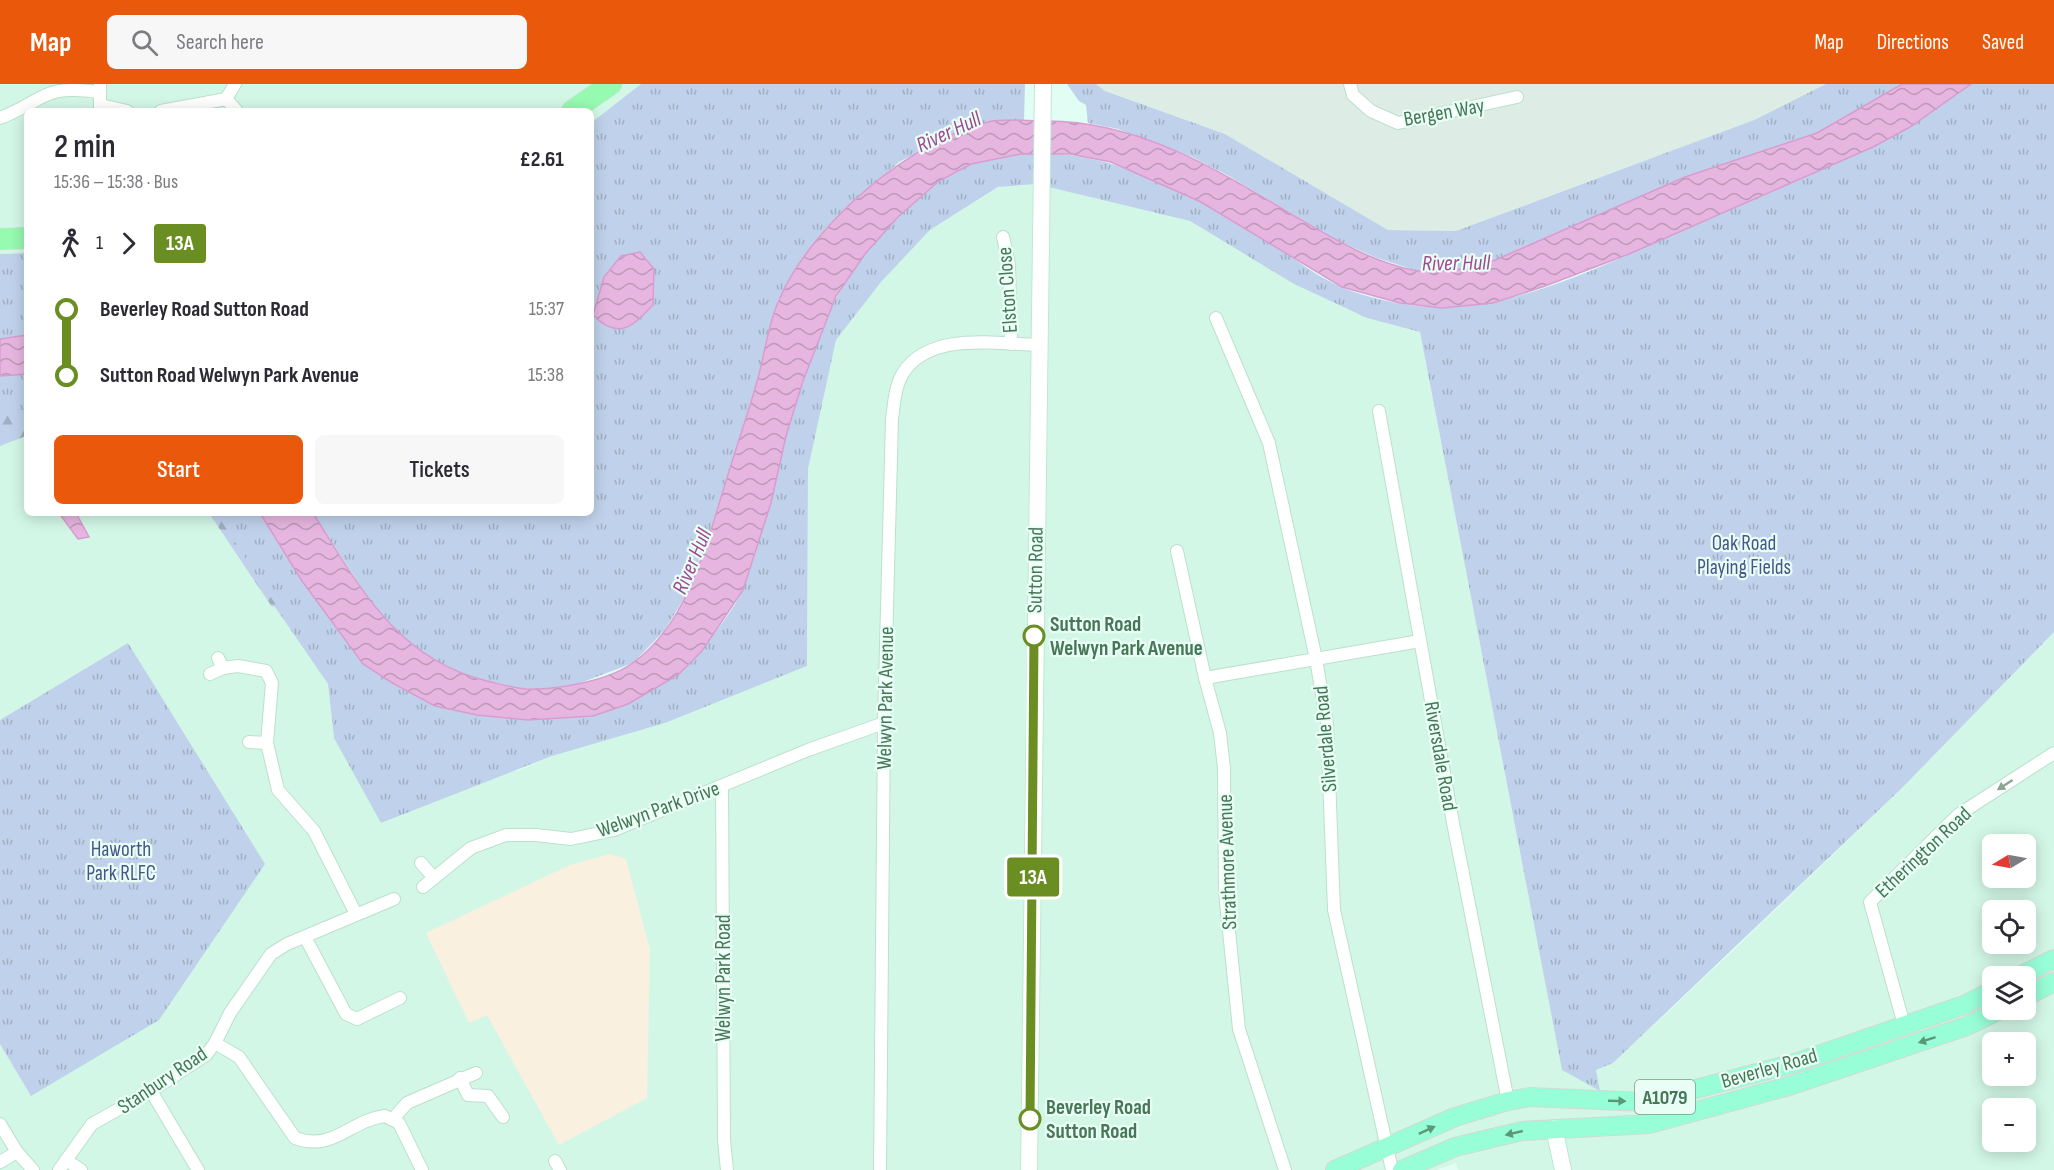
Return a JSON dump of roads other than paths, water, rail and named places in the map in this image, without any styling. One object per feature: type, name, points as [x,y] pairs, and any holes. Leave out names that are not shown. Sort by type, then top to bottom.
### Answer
[{"type":"highway","points":[[576,108],[611,84]]},
{"type":"highway","points":[[0,239],[24,238]]},
{"type":"main road","points":[[2036,968],[2054,959]]},
{"type":"main road","points":[[2036,991],[2054,982]]},
{"type":"main road","name":"Beverley Road","points":[[1335,1170],[1455,1117],[1508,1101],[1530,1097],[1646,1102],[1734,1079],[1858,1041],[1947,1011],[1982,995]]},
{"type":"main road","points":[[1947,1011],[1954,1031]]},
{"type":"main road","name":"Beverley Road","points":[[1402,1170],[1455,1147],[1522,1131],[1649,1125],[1740,1100],[1865,1060],[1954,1031],[1982,1018]]},
{"type":"main road","points":[[1858,1041],[1865,1060]]},
{"type":"main road","points":[[1734,1079],[1740,1100]]},
{"type":"main road","points":[[1475,1111],[1490,1139]]},
{"type":"street","points":[[177,108],[226,99],[236,84]]},
{"type":"street","name":"Sutton Road","points":[[1029,1170],[1043,84]]},
{"type":"street","name":"Bergen Way","points":[[1350,84],[1353,95],[1371,111],[1398,123],[1517,98]]},
{"type":"street","points":[[0,118],[48,90],[74,87],[121,108]]},
{"type":"street","points":[[226,99],[234,108]]},
{"type":"street","name":"Elston Close","points":[[1003,237],[1009,264],[1011,344]]},
{"type":"street","name":"Silverdale Road","points":[[1216,318],[1269,443],[1316,659],[1327,724],[1334,910],[1392,1170]]},
{"type":"street","name":"Welwyn Park Avenue","points":[[880,1170],[884,723],[892,418],[895,394],[902,374],[927,351],[950,344],[1038,345]]},
{"type":"street","name":"Riversdale Road","points":[[1379,411],[1420,641],[1508,1101]]},
{"type":"street","name":"Strathmore Avenue","points":[[1177,550],[1205,678],[1220,733],[1224,768],[1225,892],[1239,1029],[1285,1170]]},
{"type":"street","points":[[1205,678],[1420,641]]},
{"type":"street","points":[[210,674],[221,663],[266,671],[272,683],[267,743],[278,790],[314,831],[330,873],[356,914]]},
{"type":"street","name":"Welwyn Park Drive","points":[[423,887],[471,848],[506,835],[536,835],[571,839],[614,830],[808,750],[884,723]]},
{"type":"street","points":[[249,742],[267,743]]},
{"type":"street","name":"Etherington Road","points":[[1904,1025],[1870,902],[1958,815],[2054,753]]},
{"type":"street","name":"Welwyn Park Road","points":[[722,786],[724,1140],[727,1170]]},
{"type":"street","points":[[421,863],[434,878]]},
{"type":"street","points":[[215,1043],[230,1013],[271,954],[356,914],[394,899]]},
{"type":"street","points":[[305,938],[346,1014],[357,1019],[400,998]]},
{"type":"street","name":"Stanbury Road","points":[[62,1165],[92,1124],[151,1091],[206,1055],[215,1043],[238,1057],[295,1138],[308,1143],[331,1140],[377,1117],[393,1119]]},
{"type":"street","points":[[422,1170],[405,1134],[393,1119],[406,1103],[476,1073]]},
{"type":"street","points":[[460,1078],[468,1095],[488,1096],[503,1117]]},
{"type":"street","points":[[151,1091],[198,1170]]},
{"type":"street","points":[[0,1124],[17,1152],[33,1170]]},
{"type":"street","points":[[1554,1128],[1563,1170]]},
{"type":"street","points":[[0,1162],[17,1152]]},
{"type":"street","points":[[62,1165],[81,1170]]},
{"type":"water","points":[[1902,84],[1971,84],[1910,127],[1873,147],[1629,254],[1493,303],[1442,308],[1400,303],[1342,287],[1201,202],[1111,162],[1070,154],[1021,154],[971,164],[939,181],[898,217],[865,254],[836,296],[803,381],[786,436],[771,503],[743,590],[702,651],[678,675],[628,704],[593,716],[527,720],[477,715],[435,706],[394,684],[363,664],[302,581],[262,516],[315,516],[364,592],[383,616],[428,656],[455,670],[511,687],[552,688],[582,683],[611,674],[634,662],[653,645],[683,602],[704,553],[754,390],[775,309],[794,272],[814,243],[866,190],[927,147],[958,132],[988,122],[1008,120],[1079,123],[1112,129],[1176,151],[1207,166],[1367,255],[1421,271],[1477,268],[1685,177],[1817,133]]},
{"type":"water","points":[[640,252],[654,269],[653,305],[632,324],[618,329],[602,323],[594,316],[594,312],[604,277],[621,256]]},
{"type":"water","points":[[24,335],[24,374],[0,376],[0,339]]},
{"type":"water","points":[[61,516],[78,516],[89,537],[78,539]]},
{"type":"place","name":"Sutton Road Welwyn Park Avenue","points":[[1034,636]]},
{"type":"place","name":"Beverley Road Sutton Road","points":[[1030,1119]]},
{"type":"water label","name":"River Hull","points":[[948,131]]},
{"type":"water label","name":"River Hull","points":[[1456,262]]},
{"type":"water label","name":"River Hull","points":[[691,561]]},
{"type":"park label","name":"Oak Road Playing Fields","points":[[1744,555]]},
{"type":"park label","name":"Haworth Park RLFC","points":[[121,861]]}]
